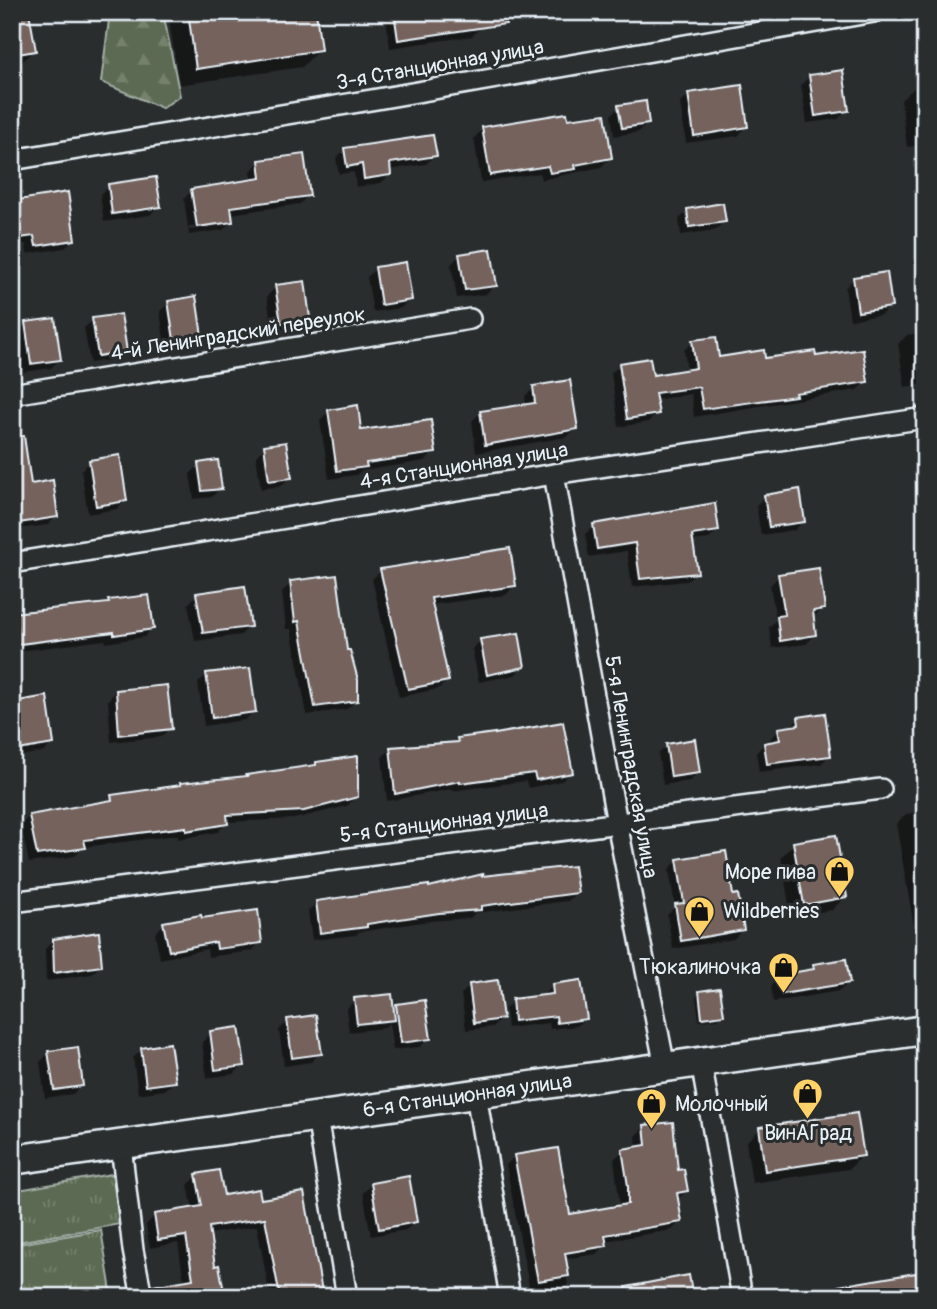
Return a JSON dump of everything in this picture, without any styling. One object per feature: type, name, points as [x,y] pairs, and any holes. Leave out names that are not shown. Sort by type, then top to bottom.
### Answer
[{"type":"main road","name":"6-я Станционная улица","points":[[12,1160],[925,1032]]},
{"type":"street","name":"3-я Станционная улица","points":[[12,160],[874,12]]},
{"type":"street","name":"4-й Ленинградский переулок","points":[[12,394],[470,319]]},
{"type":"street","name":"4-я Станционная улица","points":[[12,563],[554,474],[925,418]]},
{"type":"street","name":"5-я Ленинградская улица","points":[[554,474],[617,823],[665,1067]]},
{"type":"street","name":"5-я Станционная улица","points":[[12,902],[881,789]]},
{"type":"street","points":[[701,1062],[742,1297]]},
{"type":"street","points":[[476,1094],[510,1297]]},
{"type":"street","points":[[317,1117],[347,1297]]},
{"type":"street","points":[[121,1145],[133,1250],[142,1297]]},
{"type":"green space","points":[[110,12],[163,12],[180,96],[162,108],[101,82]]},
{"type":"green space","points":[[112,1174],[120,1224],[12,1243],[12,1191]]},
{"type":"green space","points":[[101,1230],[112,1297],[12,1297],[12,1245]]},
{"type":"building","points":[[12,12],[29,12],[36,51],[12,55]]},
{"type":"building","points":[[188,12],[231,12],[232,16],[257,12],[316,12],[321,50],[196,69]]},
{"type":"building","points":[[394,12],[505,12],[506,24],[398,40]]},
{"type":"building","points":[[843,70],[849,111],[815,116],[809,75]]},
{"type":"building","points":[[742,85],[748,127],[694,136],[688,93]]},
{"type":"building","points":[[646,101],[649,124],[622,128],[618,105]]},
{"type":"building","points":[[567,113],[568,119],[605,114],[612,158],[575,165],[576,169],[550,173],[548,166],[490,175],[482,127]]},
{"type":"building","points":[[433,135],[437,156],[390,163],[391,175],[364,179],[362,164],[347,167],[344,148]]},
{"type":"building","points":[[304,154],[310,196],[231,207],[233,222],[197,227],[191,189],[261,178],[259,160]]},
{"type":"building","points":[[156,177],[161,207],[112,214],[108,184]]},
{"type":"building","points":[[68,192],[75,240],[36,246],[34,236],[12,239],[12,201]]},
{"type":"building","points":[[723,203],[726,222],[689,227],[687,209]]},
{"type":"building","points":[[491,249],[497,286],[465,290],[459,254]]},
{"type":"building","points":[[406,262],[412,300],[381,305],[375,267]]},
{"type":"building","points":[[887,272],[892,307],[858,312],[853,277]]},
{"type":"building","points":[[305,281],[310,318],[281,323],[275,285]]},
{"type":"building","points":[[196,296],[202,336],[174,340],[168,301]]},
{"type":"building","points":[[121,314],[127,351],[98,356],[92,318]]},
{"type":"building","points":[[55,318],[61,360],[31,364],[25,322]]},
{"type":"building","points":[[716,337],[719,357],[764,350],[765,358],[815,351],[816,356],[863,349],[868,382],[795,393],[796,396],[703,409],[699,387],[655,393],[659,414],[627,419],[619,363],[650,358],[653,375],[696,368],[692,340]]},
{"type":"building","points":[[570,380],[578,429],[485,445],[480,411],[535,403],[533,386]]},
{"type":"building","points":[[358,405],[361,430],[431,420],[436,453],[366,463],[367,467],[337,471],[328,410]]},
{"type":"building","points":[[24,436],[31,484],[53,480],[58,517],[12,524],[12,437]]},
{"type":"building","points":[[286,442],[292,478],[269,481],[264,445]]},
{"type":"building","points":[[120,455],[127,501],[96,506],[89,460]]},
{"type":"building","points":[[218,460],[222,489],[202,491],[198,463]]},
{"type":"building","points":[[800,489],[805,522],[769,527],[764,495]]},
{"type":"building","points":[[715,503],[719,531],[692,535],[698,573],[640,579],[635,543],[597,549],[593,524]]},
{"type":"building","points":[[510,548],[516,586],[431,598],[449,681],[408,689],[380,569]]},
{"type":"building","points":[[819,568],[825,609],[813,611],[816,635],[780,641],[777,616],[785,615],[778,574]]},
{"type":"building","points":[[337,575],[347,650],[350,650],[358,680],[358,701],[315,707],[299,621],[295,622],[290,581]]},
{"type":"building","points":[[245,586],[251,627],[203,633],[196,593]]},
{"type":"building","points":[[149,595],[154,629],[12,645],[12,613],[109,603],[108,600]]},
{"type":"building","points":[[519,633],[525,667],[487,675],[480,639]]},
{"type":"building","points":[[250,668],[256,712],[212,718],[206,673]]},
{"type":"building","points":[[167,685],[172,729],[119,735],[116,690]]},
{"type":"building","points":[[47,696],[54,744],[12,751],[12,702]]},
{"type":"building","points":[[825,713],[831,756],[767,764],[764,743],[780,740],[778,728],[799,725],[798,717]]},
{"type":"building","points":[[563,722],[573,773],[536,780],[534,773],[460,781],[395,794],[390,747],[458,742],[457,738]]},
{"type":"building","points":[[695,739],[700,773],[671,777],[666,744]]},
{"type":"building","points":[[358,756],[358,797],[304,811],[227,815],[228,824],[186,831],[186,827],[84,840],[86,848],[37,855],[29,815],[112,800],[111,795],[181,785],[180,783],[247,776]]},
{"type":"building","points":[[836,835],[847,897],[804,905],[793,842]]},
{"type":"building","points":[[726,851],[733,895],[738,894],[744,930],[681,941],[675,904],[684,903],[677,859]]},
{"type":"building","points":[[574,866],[578,893],[320,933],[316,901],[429,887],[483,874],[482,876]]},
{"type":"building","points":[[258,910],[262,943],[217,949],[216,942],[169,951],[163,922],[201,915],[202,918]]},
{"type":"building","points":[[99,932],[102,966],[54,973],[53,939]]},
{"type":"building","points":[[846,959],[850,983],[782,994],[779,975],[814,969],[813,964]]},
{"type":"building","points":[[498,980],[503,1019],[474,1023],[469,984]]},
{"type":"building","points":[[581,980],[587,1019],[557,1023],[556,1016],[514,1021],[512,999],[553,994],[552,984]]},
{"type":"building","points":[[720,988],[724,1015],[702,1018],[699,991]]},
{"type":"building","points":[[392,994],[395,1020],[357,1024],[354,998]]},
{"type":"building","points":[[425,1000],[431,1039],[401,1043],[396,1004]]},
{"type":"building","points":[[316,1015],[322,1054],[292,1058],[287,1019]]},
{"type":"building","points":[[239,1027],[245,1066],[215,1070],[210,1031]]},
{"type":"building","points":[[170,1043],[176,1082],[146,1086],[141,1048]]},
{"type":"building","points":[[78,1047],[83,1086],[54,1090],[48,1051]]},
{"type":"building","points":[[857,1113],[864,1156],[765,1171],[759,1127]]},
{"type":"building","points":[[673,1122],[678,1170],[684,1169],[688,1191],[677,1193],[682,1222],[605,1235],[607,1246],[565,1253],[569,1276],[538,1281],[514,1155],[558,1148],[570,1214],[628,1204],[622,1149],[646,1145],[644,1125]]},
{"type":"building","points":[[219,1170],[224,1195],[259,1189],[261,1199],[304,1192],[323,1297],[280,1297],[265,1218],[209,1227],[215,1266],[219,1265],[225,1297],[154,1297],[152,1286],[193,1279],[186,1236],[158,1240],[154,1214],[202,1206],[196,1174]]},
{"type":"building","points":[[409,1176],[417,1222],[379,1229],[371,1183]]},
{"type":"building","points":[[916,1273],[920,1297],[838,1297],[838,1286]]},
{"type":"building","points":[[689,1275],[693,1297],[627,1297],[626,1287]]},
{"type":"place","name":"Море пива","points":[[839,899]]},
{"type":"place","name":"Wildberries","points":[[700,938]]},
{"type":"place","name":"Тюкалиночка","points":[[784,994]]},
{"type":"place","name":"ВинАГрад","points":[[808,1120]]},
{"type":"place","name":"Молочный","points":[[652,1131]]}]
